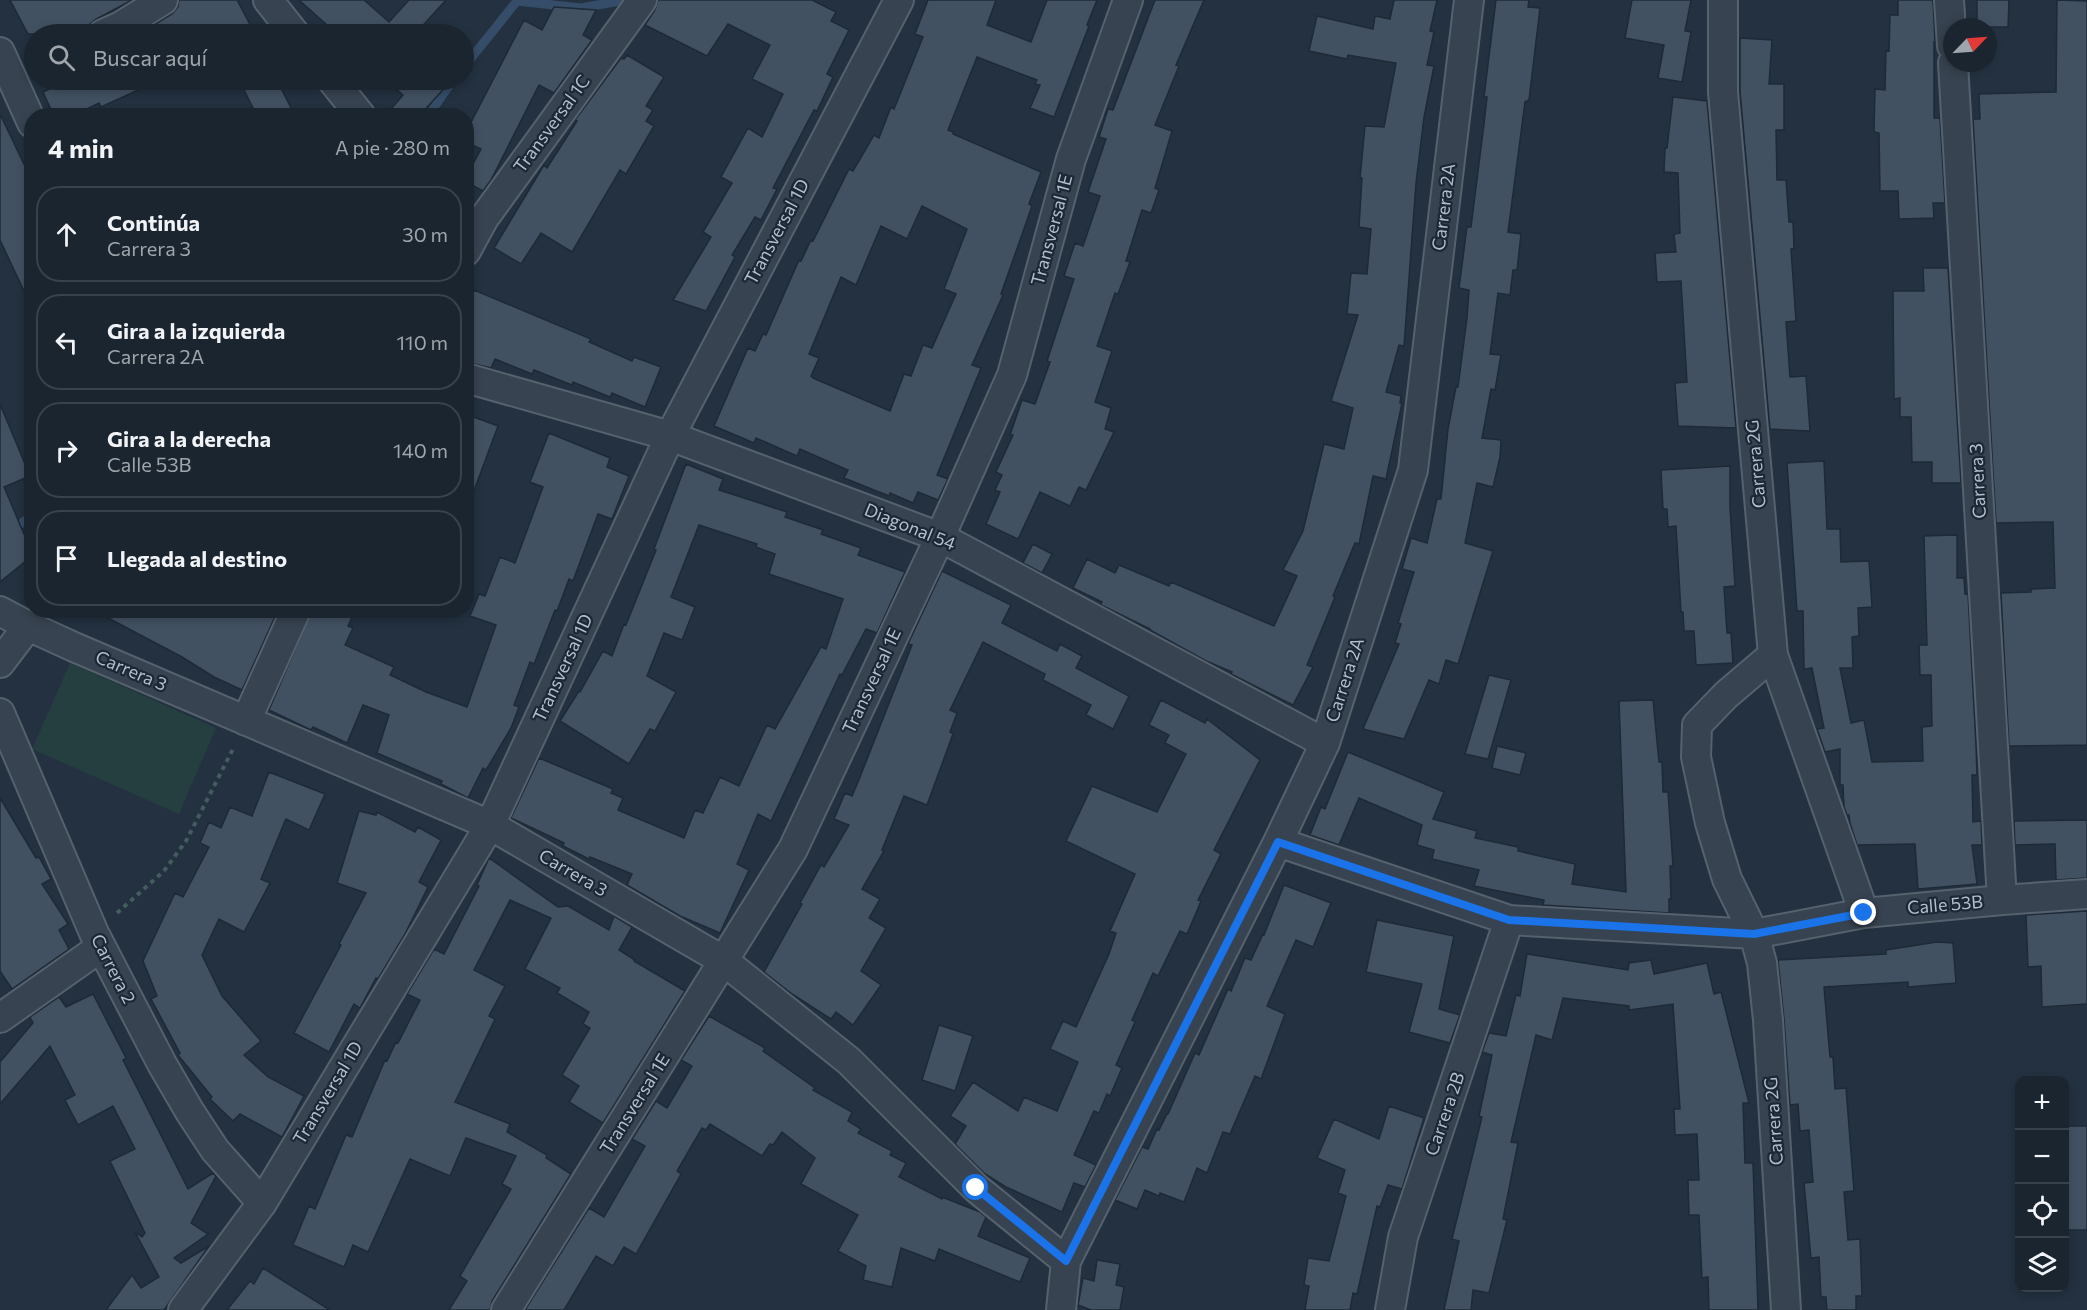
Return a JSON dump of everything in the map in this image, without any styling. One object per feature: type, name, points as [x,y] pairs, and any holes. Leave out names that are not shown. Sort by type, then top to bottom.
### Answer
[{"type":"street","points":[[124,24],[163,0]]},
{"type":"street","points":[[268,0],[287,24]]},
{"type":"street","name":"Transversal 1C","points":[[475,211],[642,0]]},
{"type":"street","name":"Transversal 1E","points":[[506,1310],[793,849],[940,537],[1012,375],[1071,159],[1128,0]]},
{"type":"street","name":"Carrera 2A","points":[[1061,1310],[1066,1261],[1278,842],[1325,743],[1413,470],[1469,0]]},
{"type":"street","name":"Carrera 2G","points":[[1723,0],[1723,92],[1773,654],[1864,913]]},
{"type":"street","points":[[1949,0],[1950,18]]},
{"type":"street","name":"Transversal 1D","points":[[183,1310],[262,1203],[490,825],[669,436],[897,1]]},
{"type":"street","points":[[0,52],[16,75],[27,108]]},
{"type":"street","name":"Carrera 3","points":[[1954,72],[2002,900]]},
{"type":"street","points":[[340,90],[355,108]]},
{"type":"street","name":"Diagonal 54","points":[[474,380],[669,436],[940,537],[1325,743]]},
{"type":"street","name":"Carrera 3","points":[[0,611],[74,647],[490,825],[724,961],[849,1061],[976,1188],[1066,1261]]},
{"type":"street","points":[[246,721],[292,618]]},
{"type":"street","points":[[0,663],[35,629]]},
{"type":"street","name":"Carrera 2G","points":[[1773,654],[1726,695],[1697,725],[1696,757],[1710,823],[1727,879],[1754,934],[1762,963],[1786,1310]]},
{"type":"street","name":"Carrera 2","points":[[0,713],[98,940],[162,1064],[215,1150],[262,1203]]},
{"type":"street","name":"Calle 53B","points":[[1278,842],[1509,920],[1754,934],[1864,913],[2087,894]]},
{"type":"street","name":"Carrera 2B","points":[[1390,1310],[1403,1237],[1509,920]]},
{"type":"street","points":[[0,1018],[98,940]]},
{"type":"path","points":[[98,940],[164,871],[186,841],[246,721]]},
{"type":"green space","points":[[70,663],[216,728],[179,814],[32,749]]},
{"type":"building","points":[[10,0],[132,0],[90,24],[24,24],[24,26]]},
{"type":"building","points":[[179,0],[237,0],[250,24],[156,24],[172,14],[178,7]]},
{"type":"building","points":[[299,0],[364,0],[389,22],[409,0],[446,0],[424,24],[326,24]]},
{"type":"building","points":[[658,0],[812,0],[836,12],[831,21],[849,30],[827,74],[833,77],[817,111],[814,110],[773,188],[777,189],[761,220],[755,217],[732,255],[735,257],[706,311],[673,300],[711,237],[703,232],[732,183],[721,177],[748,128],[762,137],[783,94],[752,79],[770,45],[728,24],[707,56],[645,25],[655,10]]},
{"type":"building","points":[[928,0],[996,0],[987,25],[1031,42],[1047,0],[1097,0],[1054,117],[1030,108],[1040,85],[1035,84],[1037,80],[977,57],[948,130],[1041,172],[1029,204],[1032,206],[1001,294],[1003,295],[972,365],[981,368],[937,475],[948,479],[938,500],[918,492],[913,503],[844,478],[848,470],[800,449],[797,456],[756,438],[754,443],[714,426],[748,348],[755,351],[763,334],[766,335],[799,260],[801,261],[811,240],[813,241],[849,169],[853,171],[874,135],[879,138],[891,107],[894,109],[923,37],[915,34]],"holes":[[[922,206],[967,229],[944,289],[956,294],[932,348],[923,345],[911,376],[904,374],[890,411],[811,376],[819,358],[809,354],[841,277],[856,285],[881,226],[907,239]]]},
{"type":"building","points":[[1155,0],[1204,0],[1176,65],[1179,66],[1155,125],[1172,131],[1155,188],[1159,190],[1151,213],[1142,210],[1126,261],[1130,262],[1118,294],[1115,293],[1097,346],[1112,351],[1095,402],[1111,408],[1105,429],[1114,432],[1086,490],[1079,487],[1070,506],[1040,492],[1018,539],[986,524],[1000,492],[995,490],[1002,475],[996,472],[1013,435],[1010,435],[1022,400],[1035,404],[1050,362],[1047,361],[1074,279],[1064,276],[1075,243],[1083,246],[1100,196],[1088,192],[1106,139],[1099,137],[1108,109],[1113,110]]},
{"type":"building","points":[[1394,0],[1437,0],[1430,31],[1434,32],[1427,65],[1434,66],[1424,117],[1416,183],[1404,346],[1399,345],[1386,392],[1401,396],[1400,403],[1402,403],[1386,479],[1373,476],[1359,544],[1355,543],[1333,596],[1335,597],[1307,665],[1313,667],[1293,705],[1231,674],[1232,672],[1206,661],[1073,588],[1087,559],[1115,573],[1119,565],[1169,586],[1171,582],[1274,626],[1297,576],[1283,570],[1303,531],[1324,444],[1344,449],[1353,408],[1331,401],[1358,315],[1347,314],[1351,273],[1367,274],[1371,229],[1359,227],[1362,178],[1360,178],[1365,126],[1384,127],[1396,63],[1348,55],[1347,59],[1309,51],[1317,16],[1373,29],[1375,16],[1390,19]]},
{"type":"building","points":[[1496,0],[1529,0],[1528,7],[1540,8],[1529,100],[1525,102],[1508,232],[1521,234],[1517,270],[1513,270],[1510,295],[1498,293],[1490,354],[1501,355],[1495,390],[1491,389],[1482,438],[1501,440],[1500,457],[1493,487],[1477,483],[1465,543],[1493,551],[1458,664],[1446,660],[1439,684],[1429,680],[1404,739],[1363,729],[1399,644],[1395,643],[1401,624],[1398,623],[1414,572],[1402,569],[1411,538],[1427,543],[1437,499],[1441,499],[1448,429],[1456,387],[1458,387],[1467,318],[1469,290],[1459,288],[1467,227],[1471,227]]},
{"type":"building","points":[[1632,0],[1691,0],[1685,31],[1691,32],[1682,82],[1658,78],[1664,45],[1625,38]]},
{"type":"building","points":[[1898,0],[1933,0],[1934,118],[1940,118],[1945,203],[1933,203],[1934,218],[1899,219],[1898,191],[1880,191],[1879,133],[1874,132],[1875,89],[1885,90],[1890,15],[1898,15]]},
{"type":"building","points":[[1977,0],[2009,0],[2008,27],[1997,27],[1997,18],[1977,18]]},
{"type":"building","points":[[2057,0],[2087,1],[2087,745],[2009,746],[2001,593],[2055,588],[2053,522],[1996,523],[1973,119],[1980,119],[1979,94],[2056,92]]},
{"type":"building","points":[[554,7],[596,10],[583,35],[592,40],[554,93],[539,85],[491,180],[483,191],[474,186],[474,162],[481,149],[474,146],[474,117],[524,20],[542,30]]},
{"type":"building","points":[[1740,38],[1772,40],[1769,84],[1784,84],[1784,130],[1776,130],[1777,180],[1786,180],[1789,222],[1793,222],[1794,249],[1791,249],[1796,321],[1786,322],[1790,377],[1806,376],[1810,431],[1770,429],[1740,91]]},
{"type":"building","points":[[627,55],[664,77],[646,106],[653,110],[646,121],[654,126],[626,174],[620,170],[572,252],[541,233],[521,264],[494,248],[544,165],[547,168],[577,121],[575,120],[621,58],[624,59]]},
{"type":"building","points":[[47,90],[138,90],[101,107],[99,103],[89,108],[50,108],[43,92]]},
{"type":"building","points":[[244,90],[282,90],[291,108],[253,108]]},
{"type":"building","points":[[397,90],[443,90],[426,108],[392,108],[403,95]]},
{"type":"building","points":[[1673,97],[1707,101],[1736,428],[1678,426],[1675,383],[1687,382],[1681,281],[1657,282],[1655,253],[1676,252],[1674,234],[1680,233],[1678,173],[1664,172],[1665,148],[1667,148]]},
{"type":"building","points":[[0,114],[24,164],[24,291],[0,240]]},
{"type":"building","points":[[1923,268],[1948,268],[1961,483],[1932,483],[1932,462],[1912,462],[1911,417],[1900,417],[1900,398],[1894,399],[1893,291],[1924,291]]},
{"type":"building","points":[[474,290],[591,339],[589,342],[632,361],[634,357],[661,367],[645,407],[612,393],[610,397],[534,370],[532,374],[495,359],[491,368],[474,364]]},
{"type":"building","points":[[0,404],[24,462],[24,479],[4,487],[24,534],[24,562],[0,582]]},
{"type":"building","points":[[474,417],[498,426],[474,491]]},
{"type":"building","points":[[549,433],[610,458],[607,467],[629,476],[612,519],[598,514],[573,581],[569,579],[534,664],[530,662],[514,705],[519,707],[511,728],[486,770],[483,768],[468,798],[441,784],[442,781],[377,753],[389,715],[363,705],[347,743],[313,727],[311,730],[269,710],[309,618],[352,618],[348,626],[353,628],[345,645],[394,667],[390,675],[426,692],[467,707],[496,625],[474,617],[474,606],[479,594],[485,596],[500,557],[515,563],[543,487],[530,482]]},
{"type":"building","points":[[1824,461],[1827,529],[1840,529],[1841,562],[1869,561],[1872,607],[1858,608],[1859,636],[1852,637],[1853,668],[1840,668],[1851,723],[1864,720],[1872,762],[1923,761],[1922,727],[1932,726],[1931,675],[1920,675],[1919,645],[1927,645],[1924,536],[1957,535],[1957,578],[1964,578],[1965,594],[1968,594],[1977,775],[1972,775],[1973,822],[1981,821],[1982,845],[1972,845],[1977,884],[1918,889],[1915,844],[1857,845],[1849,815],[1844,807],[1843,785],[1840,785],[1840,749],[1825,752],[1817,729],[1824,728],[1812,668],[1804,669],[1803,611],[1797,611],[1787,463]]},
{"type":"building","points":[[686,464],[723,479],[719,490],[787,512],[785,517],[823,530],[821,534],[861,548],[858,555],[905,572],[877,633],[866,629],[842,675],[840,674],[771,821],[758,814],[737,864],[749,870],[720,933],[680,916],[627,885],[632,874],[590,857],[589,859],[563,846],[564,843],[511,818],[539,758],[613,789],[611,793],[623,798],[618,810],[684,838],[695,810],[703,813],[720,777],[739,786],[767,725],[775,729],[821,647],[826,649],[843,599],[769,574],[775,554],[756,547],[757,544],[699,525],[671,597],[695,607],[682,640],[664,633],[647,676],[676,692],[655,731],[650,729],[629,764],[560,721],[580,692],[603,651],[612,656],[656,550],[654,549]]},
{"type":"building","points":[[1730,466],[1735,586],[1724,587],[1727,633],[1731,633],[1733,663],[1696,665],[1694,631],[1684,631],[1676,526],[1668,527],[1667,509],[1663,509],[1661,470]]},
{"type":"building","points":[[1033,544],[1052,554],[1042,573],[1023,563]]},
{"type":"building","points":[[942,571],[1011,605],[1002,623],[1057,651],[1060,644],[1082,656],[1076,668],[1129,696],[1113,729],[1086,715],[1091,705],[1043,680],[1045,674],[983,642],[950,710],[957,713],[950,732],[953,734],[927,805],[904,796],[882,850],[884,851],[862,889],[880,899],[869,918],[886,928],[861,971],[881,985],[853,1025],[836,1012],[831,1019],[792,994],[764,972],[821,865],[824,867],[849,825],[834,819],[845,793],[852,796],[912,645],[908,644]]},
{"type":"building","points":[[108,618],[274,618],[242,690],[214,677],[182,657]]},
{"type":"building","points":[[1489,675],[1511,680],[1488,759],[1465,754]]},
{"type":"building","points":[[1161,700],[1205,723],[1207,719],[1260,760],[1214,850],[1221,854],[1198,900],[1201,901],[1187,934],[1180,931],[1158,976],[1153,973],[1132,1020],[1135,1022],[1116,1065],[1122,1068],[1110,1096],[1107,1094],[1099,1113],[1094,1111],[1074,1155],[1096,1165],[1085,1187],[1074,1183],[1062,1212],[1006,1187],[985,1174],[955,1144],[966,1126],[950,1116],[973,1082],[1018,1111],[1024,1097],[1057,1111],[1078,1062],[1050,1049],[1063,1021],[1076,1027],[1109,954],[1116,933],[1110,931],[1135,874],[1066,841],[1092,786],[1157,812],[1186,754],[1165,743],[1169,735],[1149,725]]},
{"type":"building","points":[[1653,700],[1659,762],[1662,762],[1663,792],[1668,792],[1673,866],[1670,866],[1669,913],[1543,905],[1544,900],[1474,886],[1479,870],[1432,859],[1434,850],[1417,845],[1422,825],[1359,798],[1339,845],[1310,835],[1321,807],[1325,809],[1348,752],[1444,792],[1433,819],[1477,831],[1475,838],[1518,847],[1518,851],[1575,864],[1572,884],[1626,892],[1619,701]]},
{"type":"building","points":[[1497,746],[1526,753],[1520,775],[1492,768]]},
{"type":"building","points":[[269,772],[325,794],[309,830],[286,819],[261,879],[270,883],[244,932],[219,919],[202,955],[222,996],[261,1041],[244,1055],[268,1077],[304,1096],[282,1137],[240,1114],[233,1121],[210,1099],[212,1097],[178,1055],[180,1053],[151,999],[157,996],[143,961],[175,893],[183,897],[209,847],[200,843],[209,822],[221,828],[230,807],[252,816]]},
{"type":"building","points":[[0,798],[51,879],[42,884],[68,924],[59,930],[69,949],[12,989],[0,971]]},
{"type":"building","points":[[359,811],[376,815],[377,812],[415,832],[418,827],[441,840],[419,882],[428,887],[405,934],[378,979],[376,978],[360,1008],[354,1004],[329,1052],[294,1033],[366,893],[337,883]]},
{"type":"building","points":[[2087,820],[2087,878],[2056,880],[2055,844],[2015,845],[2014,821]]},
{"type":"building","points":[[489,858],[558,907],[568,906],[609,930],[614,916],[632,927],[619,950],[685,991],[603,1123],[569,1102],[579,1086],[562,1075],[590,1028],[583,1024],[589,1012],[557,993],[560,988],[525,969],[551,918],[510,900],[474,970],[505,986],[489,1016],[495,1019],[455,1102],[510,1124],[507,1132],[547,1155],[546,1158],[571,1174],[492,1301],[490,1310],[449,1310],[467,1281],[460,1276],[511,1189],[502,1184],[516,1156],[466,1138],[450,1176],[410,1159],[368,1252],[353,1245],[344,1267],[293,1245],[309,1206],[315,1209],[346,1135],[352,1137],[385,1060],[387,1061],[396,1042],[398,1043],[420,1000],[407,994],[434,949],[444,954],[479,886],[477,885]]},
{"type":"building","points":[[1284,885],[1331,903],[1313,947],[1296,940],[1267,1006],[1285,1014],[1261,1079],[1255,1076],[1230,1134],[1223,1132],[1207,1173],[1197,1168],[1184,1202],[1145,1190],[1137,1209],[1115,1200],[1142,1147],[1148,1149],[1157,1129],[1159,1130],[1168,1114],[1195,1053],[1199,1055],[1228,989],[1231,991],[1245,958],[1251,960],[1264,935]]},
{"type":"building","points":[[2087,911],[2087,1004],[2042,1007],[2041,966],[2028,967],[2026,915]]},
{"type":"building","points":[[1377,920],[1454,936],[1439,1009],[1460,1015],[1450,1043],[1409,1032],[1422,984],[1366,972]]},
{"type":"building","points":[[1937,942],[1953,943],[1956,983],[1908,987],[1908,982],[1824,987],[1835,1089],[1846,1088],[1854,1191],[1844,1192],[1848,1240],[1860,1239],[1862,1296],[1856,1296],[1856,1310],[1827,1310],[1826,1297],[1821,1297],[1819,1257],[1811,1258],[1804,1183],[1813,1182],[1809,1130],[1800,1131],[1798,1104],[1790,1105],[1778,960],[1886,954],[1886,950]]},
{"type":"building","points":[[1527,954],[1628,970],[1629,963],[1651,960],[1654,974],[1707,963],[1714,994],[1721,992],[1749,1103],[1743,1103],[1745,1163],[1753,1163],[1758,1310],[1709,1310],[1708,1277],[1702,1278],[1699,1215],[1689,1215],[1688,1180],[1699,1180],[1697,1134],[1675,1135],[1674,1109],[1680,1109],[1673,1004],[1629,1010],[1629,1006],[1563,998],[1552,1040],[1536,1035],[1511,1142],[1518,1143],[1503,1219],[1507,1220],[1489,1293],[1473,1290],[1471,1310],[1444,1310],[1459,1241],[1452,1239],[1482,1117],[1479,1116],[1492,1055],[1482,1052],[1489,1033],[1506,1036],[1516,995],[1520,996]]},
{"type":"building","points":[[93,994],[126,1058],[123,1060],[188,1189],[213,1173],[216,1176],[191,1223],[208,1234],[174,1258],[181,1263],[209,1246],[164,1310],[106,1310],[132,1275],[141,1288],[159,1277],[135,1232],[142,1237],[145,1233],[110,1161],[135,1149],[113,1106],[78,1125],[65,1100],[75,1095],[50,1046],[0,1104],[0,1062],[33,1023],[30,1017],[59,997],[66,1007]]},
{"type":"building","points":[[709,1016],[765,1048],[763,1051],[815,1088],[813,1090],[852,1112],[848,1121],[861,1129],[858,1133],[892,1151],[890,1155],[906,1163],[899,1177],[942,1199],[942,1197],[980,1212],[986,1217],[978,1236],[1030,1258],[1020,1282],[939,1249],[935,1261],[901,1248],[892,1287],[863,1280],[866,1266],[838,1251],[858,1215],[801,1184],[815,1158],[782,1132],[762,1156],[710,1124],[706,1130],[702,1128],[677,1171],[681,1174],[636,1254],[624,1247],[613,1266],[596,1256],[564,1310],[525,1310],[589,1208],[604,1217],[645,1146],[632,1139],[656,1101],[667,1108],[692,1066],[681,1060]]},
{"type":"building","points":[[939,1025],[973,1036],[955,1091],[922,1080]]},
{"type":"building","points":[[1389,1106],[1424,1118],[1402,1189],[1388,1185],[1380,1207],[1377,1206],[1357,1294],[1353,1293],[1350,1310],[1305,1310],[1309,1286],[1304,1285],[1308,1258],[1329,1261],[1346,1196],[1338,1193],[1345,1170],[1317,1158],[1334,1119],[1379,1139]]},
{"type":"building","points":[[2069,1126],[2087,1126],[2087,1230],[2069,1230]]},
{"type":"building","points":[[1097,1260],[1120,1264],[1116,1285],[1124,1287],[1120,1310],[1091,1310],[1078,1305],[1083,1278],[1094,1281]]},
{"type":"building","points":[[263,1268],[330,1310],[227,1310],[250,1281],[254,1284]]},
{"type":"waterway","points":[[474,55],[517,1],[581,8],[625,0]]},
{"type":"waterway","points":[[434,108],[446,90]]},
{"type":"waterway","points":[[0,538],[24,522]]},
{"type":"route","points":[[976,1188],[1066,1261],[1278,842],[1509,920],[1754,934],[1864,913]]}]
